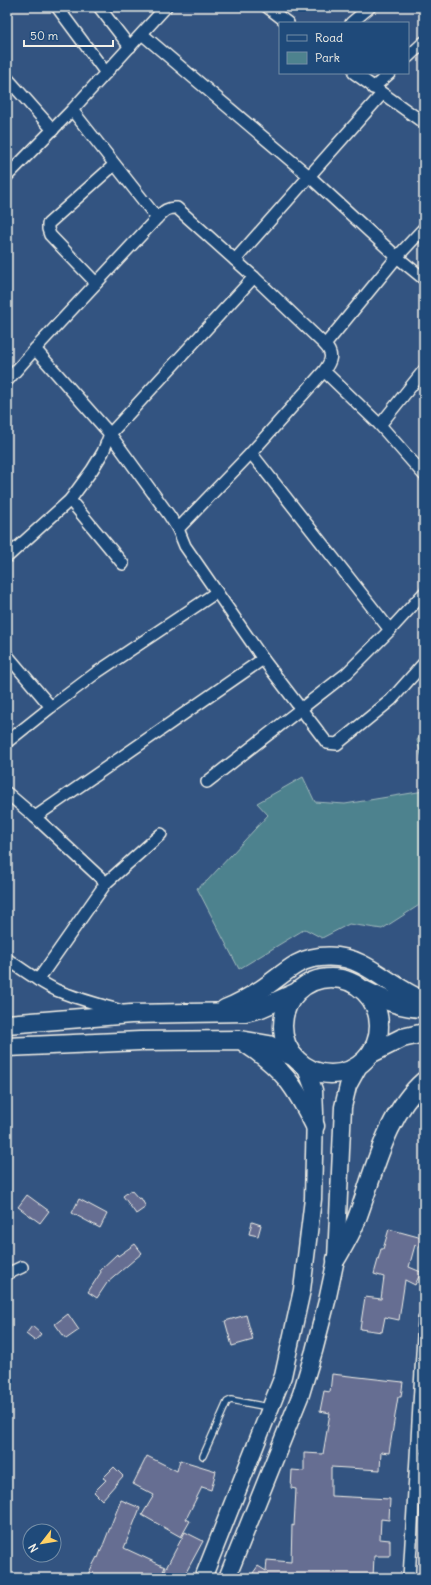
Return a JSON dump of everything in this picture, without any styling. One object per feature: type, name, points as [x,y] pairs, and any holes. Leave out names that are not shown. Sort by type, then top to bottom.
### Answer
[{"type":"main road","points":[[221,1011],[253,995],[296,965],[306,960],[330,956],[362,964],[399,988],[424,1001]]},
{"type":"main road","points":[[203,1578],[282,1376],[302,1290],[313,1199],[315,1126],[314,1090],[310,1076],[287,1046],[283,1032],[283,1018],[287,1004],[295,993],[305,985],[316,979],[329,977],[341,978],[395,1004],[406,1007],[424,1008]]},
{"type":"main road","points":[[228,1578],[301,1394],[314,1351],[336,1259],[344,1107],[348,1086],[378,1039],[379,1021],[374,1004],[364,990]]},
{"type":"main road","points":[[7,1024],[131,1014],[221,1011],[245,1012],[254,1010],[295,993]]},
{"type":"main road","points":[[7,1047],[140,1041],[240,1040],[268,1045],[300,1062],[313,1071],[332,1074],[346,1072],[402,1038],[424,1033]]},
{"type":"main road","points":[[240,1040],[267,1058],[286,1076],[298,1093],[315,1126]]},
{"type":"main road","points":[[336,1259],[356,1222],[379,1157],[396,1115],[409,1096],[424,1081]]},
{"type":"street","points":[[57,7],[106,73]]},
{"type":"street","points":[[100,7],[130,47]]},
{"type":"street","points":[[7,176],[72,110],[166,7]]},
{"type":"street","points":[[267,7],[287,22]]},
{"type":"street","points":[[352,22],[370,7]]},
{"type":"street","points":[[142,34],[309,176],[397,257],[424,279]]},
{"type":"street","points":[[409,56],[424,42]]},
{"type":"street","points":[[355,74],[424,123]]},
{"type":"street","points":[[235,260],[309,176],[378,91],[389,74]]},
{"type":"street","points":[[7,78],[53,130]]},
{"type":"street","points":[[72,110],[157,218]]},
{"type":"street","points":[[96,283],[50,234],[48,224],[114,165]]},
{"type":"street","points":[[7,381],[157,218],[167,209],[177,208],[254,277],[325,345],[329,349],[331,358],[331,361],[324,371],[250,453],[178,529]]},
{"type":"street","points":[[325,345],[397,257],[424,228]]},
{"type":"street","points":[[7,557],[70,500],[103,452],[110,434],[254,277]]},
{"type":"street","points":[[35,349],[110,434],[178,529],[185,546],[263,659],[300,710],[327,743],[337,744],[391,700],[424,663]]},
{"type":"street","points":[[380,425],[424,370]]},
{"type":"street","points":[[324,371],[380,425],[424,475]]},
{"type":"street","points":[[250,453],[390,630]]},
{"type":"street","points":[[70,500],[124,564]]},
{"type":"street","points":[[7,742],[96,673],[217,592]]},
{"type":"street","points":[[207,782],[347,672],[390,630],[424,593]]},
{"type":"street","points":[[7,655],[51,707]]},
{"type":"street","points":[[35,817],[263,659]]},
{"type":"street","points":[[7,793],[35,817],[106,884]]},
{"type":"street","points":[[38,980],[106,884],[161,834]]},
{"type":"street","points":[[7,959],[56,990],[131,1014]]},
{"type":"street","points":[[7,1274],[22,1267]]},
{"type":"street","points":[[409,1578],[424,1319]]},
{"type":"lane","points":[[203,1456],[227,1402],[231,1400],[270,1407]]},
{"type":"green space","points":[[424,731],[424,765],[417,740]]},
{"type":"green space","points":[[303,777],[315,802],[345,804],[424,791],[424,902],[382,929],[349,924],[322,938],[305,929],[239,969],[197,888],[207,881],[268,815],[257,803]]},
{"type":"building","points":[[131,1190],[139,1199],[141,1198],[146,1207],[136,1214],[123,1196]]},
{"type":"building","points":[[27,1195],[49,1211],[40,1223],[18,1207]]},
{"type":"building","points":[[79,1199],[107,1214],[100,1228],[72,1213]]},
{"type":"building","points":[[252,1222],[261,1225],[258,1236],[249,1234]]},
{"type":"building","points":[[389,1229],[422,1238],[420,1247],[415,1245],[409,1267],[421,1272],[415,1285],[405,1280],[399,1320],[385,1317],[382,1332],[360,1329],[365,1297],[381,1299],[384,1277],[374,1274],[381,1249],[383,1249]]},
{"type":"building","points":[[135,1244],[142,1253],[107,1283],[97,1298],[88,1292],[101,1272],[100,1270],[117,1254],[118,1256]]},
{"type":"building","points":[[68,1314],[79,1330],[66,1339],[55,1324]]},
{"type":"building","points":[[246,1315],[253,1340],[232,1346],[225,1321]]},
{"type":"building","points":[[32,1326],[41,1334],[35,1341],[26,1334]]},
{"type":"building","points":[[332,1374],[403,1382],[401,1397],[398,1397],[389,1453],[381,1452],[380,1470],[331,1467],[331,1496],[390,1499],[389,1520],[381,1519],[380,1539],[390,1540],[390,1556],[374,1556],[373,1578],[262,1578],[253,1573],[258,1566],[266,1571],[267,1560],[291,1562],[292,1525],[294,1526],[296,1489],[291,1488],[292,1470],[304,1471],[304,1453],[323,1454],[330,1413],[320,1411],[324,1391],[330,1392]]},
{"type":"building","points":[[147,1456],[177,1471],[180,1460],[216,1471],[211,1490],[202,1487],[186,1519],[190,1521],[181,1537],[142,1515],[154,1495],[133,1484]]},
{"type":"building","points":[[114,1467],[123,1476],[102,1500],[94,1492],[106,1480],[103,1478]]},
{"type":"building","points":[[121,1500],[140,1508],[124,1548],[165,1567],[160,1578],[86,1578],[97,1557],[98,1558]]},
{"type":"building","points":[[185,1532],[203,1541],[183,1578],[176,1578],[164,1572]]}]
